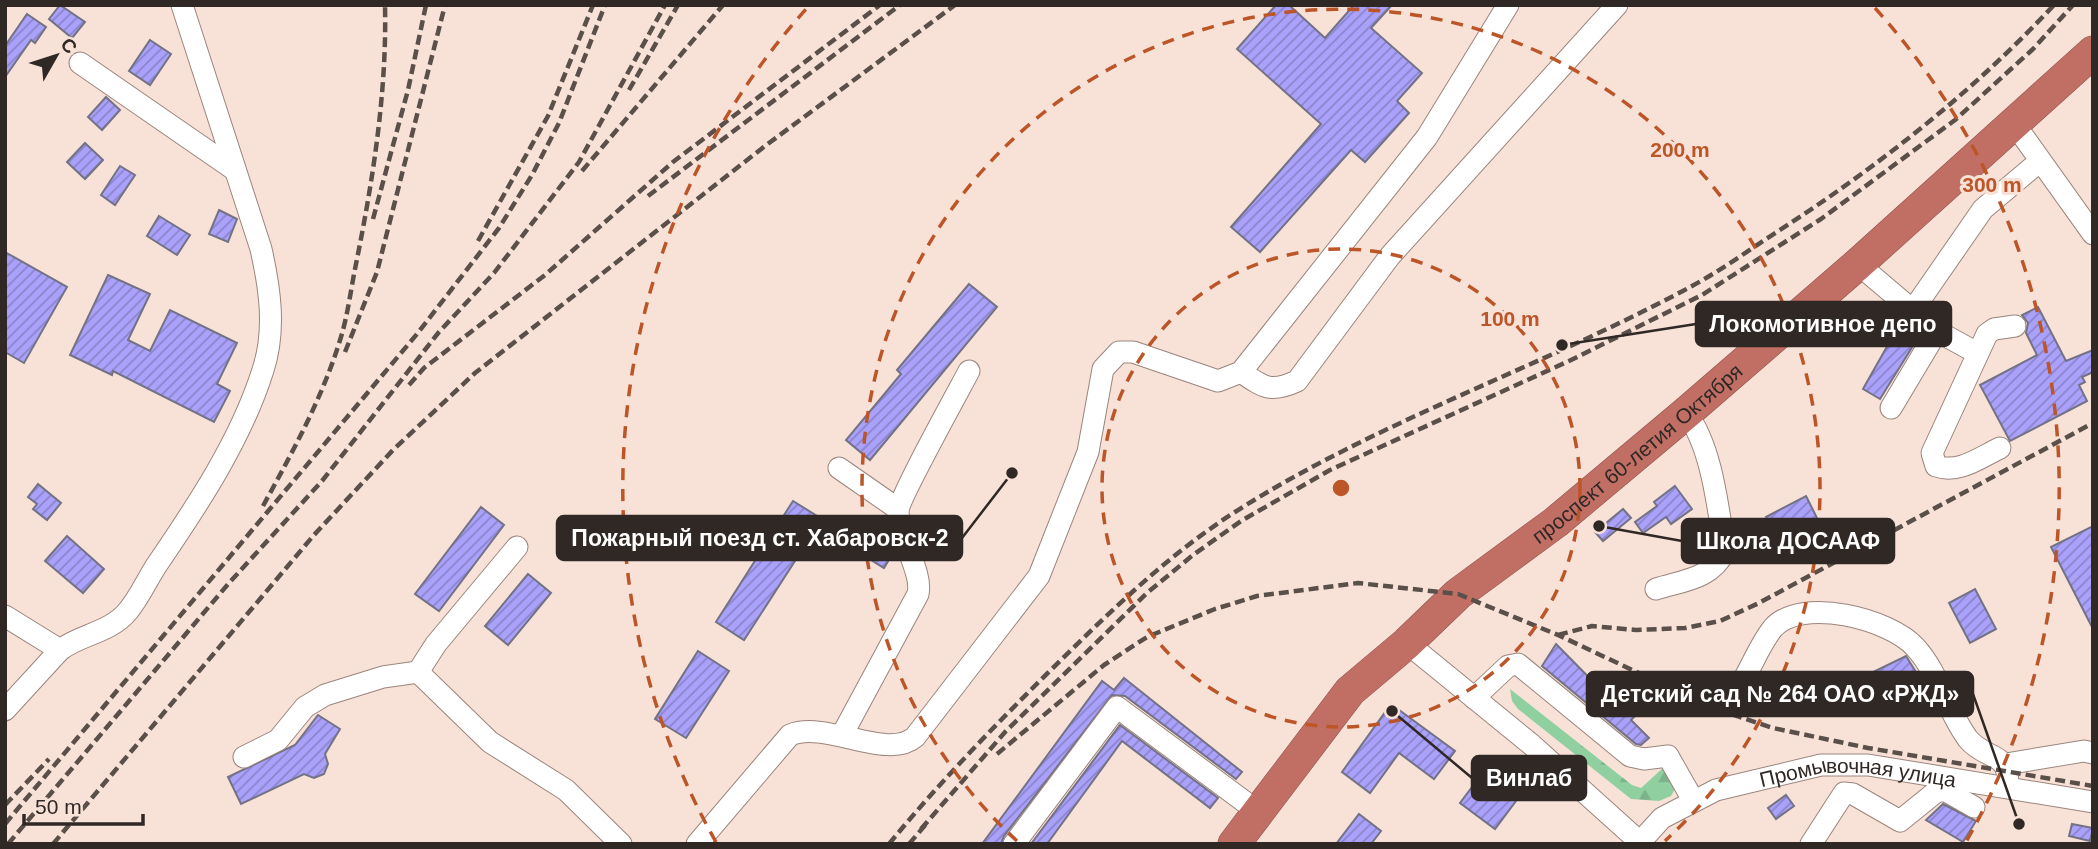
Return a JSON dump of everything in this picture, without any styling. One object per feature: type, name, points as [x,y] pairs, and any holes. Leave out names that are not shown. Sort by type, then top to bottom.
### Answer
[{"type":"highway","name":"проспект 60-летия Октября","points":[[1238,842],[1258,811],[1350,691],[1407,643],[1458,594],[1556,523],[1686,413],[1858,264],[2093,52]]},
{"type":"street","points":[[5,710],[60,650],[70,642],[109,628],[128,611],[200,500],[264,369],[271,320],[270,290],[261,249],[182,5]]},
{"type":"street","points":[[696,844],[790,735],[801,730],[892,745],[908,742],[1039,576],[1088,452],[1103,369],[1118,352],[1150,356],[1218,380],[1241,372],[1427,137],[1508,5]]},
{"type":"street","points":[[1241,372],[1260,386],[1280,389],[1297,381],[1390,257],[1617,5]]},
{"type":"street","points":[[80,63],[235,170]]},
{"type":"street","points":[[2013,122],[2093,234]]},
{"type":"street","points":[[1913,310],[1983,209],[2040,160]]},
{"type":"street","points":[[1858,264],[1937,331],[1977,352]]},
{"type":"street","points":[[2000,447],[1959,468],[1947,470],[1936,466],[1932,453],[1987,334],[1994,329],[2015,326]]},
{"type":"street","points":[[1891,408],[1937,331]]},
{"type":"street","points":[[842,735],[920,584],[919,575],[905,546],[898,509],[969,371]]},
{"type":"street","points":[[1656,589],[1709,572],[1718,566],[1725,551],[1704,449],[1698,428],[1686,413]]},
{"type":"street","points":[[839,468],[898,509]]},
{"type":"street","points":[[244,757],[278,740],[305,708],[325,695],[383,677],[418,672],[436,644],[517,547]]},
{"type":"street","points":[[1741,684],[1774,628],[1798,613],[1823,613],[1873,622],[1901,633],[1917,648],[1969,740],[2006,764],[2009,772],[2007,787]]},
{"type":"street","points":[[5,615],[60,650]]},
{"type":"street","points":[[1407,643],[1641,843]]},
{"type":"street","points":[[1474,698],[1508,666],[1518,664],[1630,756],[1644,759],[1668,756],[1693,800]]},
{"type":"street","points":[[418,672],[490,741],[566,790],[621,844]]},
{"type":"street","points":[[1014,844],[1117,707],[1258,811]]},
{"type":"street","points":[[2006,764],[2084,751],[2093,753]]},
{"type":"street","name":"Промывочная улица","points":[[1641,843],[1662,818],[1716,790],[1821,765],[1868,765],[2093,802]]},
{"type":"street","points":[[1811,844],[1844,793],[1853,794],[1900,821],[1937,790],[1946,791],[1974,807]]},
{"type":"green space","points":[[1510,689],[1632,785],[1641,788],[1664,767],[1676,787],[1671,796],[1659,801],[1631,799],[1518,709],[1512,701]]},
{"type":"building","points":[[60,5],[85,22],[72,38],[49,19]]},
{"type":"building","points":[[1276,5],[1289,5],[1325,38],[1354,5],[1392,5],[1371,28],[1422,73],[1397,101],[1409,113],[1365,162],[1351,150],[1260,252],[1231,227],[1321,124],[1237,49]]},
{"type":"building","points":[[27,14],[46,27],[35,43],[31,40],[5,77],[5,46]]},
{"type":"building","points":[[150,40],[171,54],[150,85],[129,71]]},
{"type":"building","points":[[106,97],[120,110],[102,130],[88,117]]},
{"type":"building","points":[[85,143],[103,160],[85,179],[67,162]]},
{"type":"building","points":[[120,166],[135,175],[115,205],[101,195]]},
{"type":"building","points":[[219,210],[237,219],[228,242],[209,234]]},
{"type":"building","points":[[159,216],[190,235],[177,255],[147,236]]},
{"type":"building","points":[[5,252],[67,287],[24,363],[5,352]]},
{"type":"building","points":[[108,275],[150,294],[128,340],[150,351],[170,310],[237,343],[217,384],[230,391],[214,422],[113,371],[112,375],[70,355]]},
{"type":"building","points":[[969,284],[997,307],[870,460],[846,440],[901,374],[897,370]]},
{"type":"building","points":[[2038,307],[2066,361],[2093,350],[2093,372],[2082,377],[2085,382],[2079,385],[2087,401],[2010,441],[1980,385],[2037,355],[2026,333],[2028,323],[2022,315]]},
{"type":"building","points":[[1892,320],[1919,336],[1880,399],[1863,389],[1889,343],[1881,338]]},
{"type":"building","points":[[38,484],[61,503],[47,520],[33,509],[37,504],[28,497]]},
{"type":"building","points":[[1675,486],[1692,509],[1671,524],[1666,517],[1643,533],[1635,522],[1657,506],[1654,502]]},
{"type":"building","points":[[1806,496],[1820,524],[1780,544],[1766,517]]},
{"type":"building","points":[[793,501],[822,519],[744,640],[716,622]]},
{"type":"building","points":[[481,507],[504,525],[439,611],[415,594]]},
{"type":"building","points":[[1623,509],[1631,518],[1603,541],[1595,532]]},
{"type":"building","points":[[2093,526],[2093,629],[2051,547]]},
{"type":"building","points":[[858,529],[894,551],[884,568],[847,545]]},
{"type":"building","points":[[67,536],[104,569],[83,593],[45,561]]},
{"type":"building","points":[[528,574],[551,593],[508,645],[485,626]]},
{"type":"building","points":[[1975,589],[1996,629],[1970,643],[1949,603]]},
{"type":"building","points":[[1556,644],[1623,712],[1626,709],[1634,717],[1631,720],[1649,738],[1641,745],[1636,744],[1542,666]]},
{"type":"building","points":[[698,651],[729,671],[686,738],[655,719]]},
{"type":"building","points":[[1906,656],[1924,685],[1882,705],[1867,675]]},
{"type":"building","points":[[1124,678],[1242,772],[1236,779],[1125,696],[1112,695],[1004,836],[1001,844],[982,844],[1102,681],[1114,690]]},
{"type":"building","points":[[1391,704],[1455,751],[1434,779],[1399,753],[1370,793],[1342,772]]},
{"type":"building","points":[[318,715],[340,729],[325,754],[328,764],[324,774],[314,778],[304,774],[241,804],[228,777],[295,745]]},
{"type":"building","points":[[1120,725],[1218,798],[1210,808],[1122,741],[1047,844],[1031,844]]},
{"type":"building","points":[[1493,759],[1528,785],[1495,829],[1460,803]]},
{"type":"building","points":[[1786,795],[1794,806],[1776,819],[1768,808]]},
{"type":"building","points":[[1943,804],[1976,821],[1963,842],[1926,820]]},
{"type":"building","points":[[1359,814],[1381,831],[1371,844],[1336,844]]},
{"type":"building","points":[[2072,824],[2093,828],[2090,841],[2069,836]]},
{"type":"railway","points":[[263,506],[316,402],[334,359],[348,310],[378,135],[384,70],[385,5]]},
{"type":"railway","points":[[373,219],[408,90],[426,5]]},
{"type":"railway","points":[[345,352],[377,272],[445,5]]},
{"type":"railway","points":[[478,241],[548,116],[593,5]]},
{"type":"railway","points":[[5,824],[417,334],[499,228],[532,175],[559,123],[605,5]]},
{"type":"railway","points":[[8,844],[229,583],[322,481],[439,332],[494,273],[579,162],[665,5]]},
{"type":"railway","points":[[629,90],[678,5]]},
{"type":"railway","points":[[582,171],[723,5]]},
{"type":"railway","points":[[409,385],[424,368],[545,275],[673,162],[880,5]]},
{"type":"railway","points":[[648,196],[900,5]]},
{"type":"railway","points":[[53,844],[314,535],[393,450],[475,373],[765,146],[955,5]]},
{"type":"railway","points":[[889,844],[974,748],[1063,658],[1145,580],[1211,528],[1290,479],[1346,449],[1578,343],[1721,269],[1843,187],[1918,131],[1988,71],[2054,5]]},
{"type":"railway","points":[[921,829],[1006,731],[1147,593],[1193,555],[1241,521],[1330,470],[1569,361],[1702,295],[1821,219],[1955,120],[2033,49],[2073,5]]},
{"type":"railway","points":[[1558,635],[1592,626],[1636,630],[1685,628],[1720,621],[1759,603],[2093,423]]},
{"type":"railway","points":[[997,754],[1104,665],[1147,637],[1215,609],[1257,596],[1358,583],[1458,594],[1558,635],[1713,708],[1773,728],[1868,748],[2093,786]]},
{"type":"railway","points":[[5,805],[49,759]]},
{"type":"railway","points":[[909,844],[927,823]]},
{"type":"place","name":"Локомотивное депо","points":[[1562,345]]},
{"type":"place","name":"Пожарный поезд ст. Хабаровск-2","points":[[1012,473]]},
{"type":"place","name":"Школа ДОСААФ","points":[[1599,526]]},
{"type":"place","name":"Винлаб","points":[[1392,711]]},
{"type":"place","name":"Детский сад № 264 ОАО «РЖД»","points":[[2019,824]]}]
